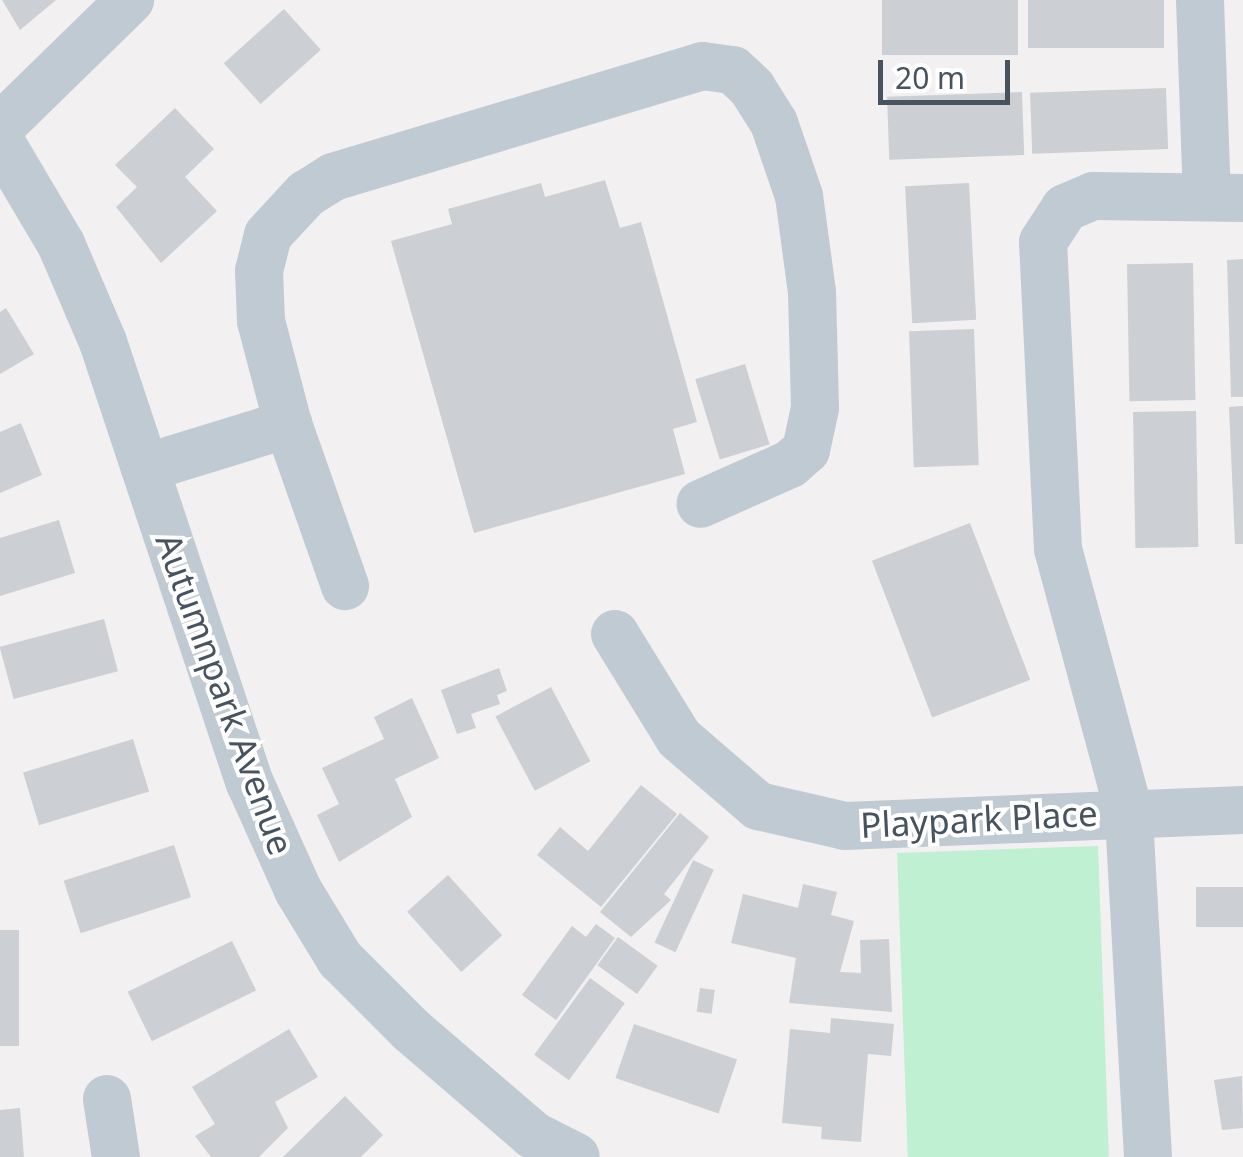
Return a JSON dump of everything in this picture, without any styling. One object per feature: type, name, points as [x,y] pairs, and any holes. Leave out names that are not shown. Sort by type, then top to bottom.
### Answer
[{"type":"street","points":[[0,127],[130,0]]},
{"type":"street","points":[[1129,812],[1058,549],[1043,242],[1065,208],[1093,196],[1225,198],[1200,0]]},
{"type":"street","points":[[345,586],[288,424],[261,322],[259,271],[268,235],[283,212],[334,177],[703,66],[733,70],[774,123],[799,196],[812,292],[816,408],[806,450],[790,464],[700,504]]},
{"type":"street","name":"Autumnpark Avenue","points":[[0,141],[61,244],[104,342],[250,783],[298,890],[340,958],[533,1135],[576,1157]]},
{"type":"street","points":[[145,468],[288,424]]},
{"type":"street","name":"Playpark Place","points":[[615,634],[679,738],[758,806],[845,826],[1243,810]]},
{"type":"street","name":"Playpark Place","points":[[1129,812],[1148,1157]]},
{"type":"street","points":[[107,1099],[116,1157]]},
{"type":"green space","points":[[1098,846],[1109,1157],[908,1157],[897,853]]},
{"type":"building","points":[[2,0],[56,0],[20,30]]},
{"type":"building","points":[[882,0],[1018,0],[1018,55],[882,55]]},
{"type":"building","points":[[1028,0],[1164,0],[1164,48],[1028,48]]},
{"type":"building","points":[[284,9],[321,50],[261,104],[224,63]]},
{"type":"building","points":[[1166,88],[1168,149],[1032,154],[1030,93]]},
{"type":"building","points":[[1022,92],[1024,155],[889,160],[887,97]]},
{"type":"building","points":[[175,108],[214,149],[185,177],[217,211],[161,263],[116,207],[137,187],[115,165]]},
{"type":"building","points":[[605,180],[620,228],[641,222],[697,422],[673,429],[685,474],[474,533],[391,241],[452,224],[448,209],[541,183],[545,197]]},
{"type":"building","points":[[969,183],[976,320],[912,323],[905,186]]},
{"type":"building","points":[[1243,259],[1243,397],[1231,397],[1227,260]]},
{"type":"building","points":[[1193,263],[1195,400],[1129,401],[1127,264]]},
{"type":"building","points":[[6,308],[34,354],[0,374],[0,312]]},
{"type":"building","points":[[974,329],[979,465],[914,467],[909,331]]},
{"type":"building","points":[[745,364],[770,444],[720,460],[695,379]]},
{"type":"building","points":[[1243,406],[1243,544],[1235,544],[1229,407]]},
{"type":"building","points":[[1196,411],[1198,547],[1135,548],[1133,412]]},
{"type":"building","points":[[21,423],[42,475],[0,493],[0,432]]},
{"type":"building","points":[[59,520],[75,573],[0,596],[0,538]]},
{"type":"building","points":[[970,523],[1030,680],[932,717],[872,561]]},
{"type":"building","points":[[104,619],[118,671],[14,699],[0,647]]},
{"type":"building","points":[[499,668],[507,691],[497,695],[500,704],[471,714],[476,728],[457,734],[441,690]]},
{"type":"building","points":[[551,687],[590,761],[535,791],[495,717]]},
{"type":"building","points":[[412,698],[439,758],[395,779],[412,817],[339,862],[317,815],[339,804],[322,768],[384,739],[374,717]]},
{"type":"building","points":[[133,739],[149,792],[39,825],[23,773]]},
{"type":"building","points":[[641,785],[677,814],[601,907],[537,855],[560,827],[588,851]]},
{"type":"building","points":[[680,813],[709,837],[664,894],[671,900],[631,937],[600,912]]},
{"type":"building","points":[[174,845],[191,897],[81,933],[64,881]]},
{"type":"building","points":[[693,860],[714,870],[675,952],[655,942]]},
{"type":"building","points":[[448,875],[502,935],[461,972],[407,912]]},
{"type":"building","points":[[803,884],[837,892],[831,915],[854,921],[840,972],[861,973],[860,940],[889,939],[892,1012],[789,1003],[796,958],[731,943],[743,894],[798,908]]},
{"type":"building","points":[[1196,887],[1243,887],[1243,927],[1196,927]]},
{"type":"building","points":[[596,924],[615,938],[556,1020],[522,995],[572,926],[586,937]]},
{"type":"building","points":[[0,930],[19,930],[19,1046],[0,1046]]},
{"type":"building","points":[[618,937],[658,966],[637,994],[597,965]]},
{"type":"building","points":[[232,941],[256,990],[152,1041],[128,992]]},
{"type":"building","points":[[590,978],[625,1003],[569,1080],[534,1055]]},
{"type":"building","points":[[700,988],[715,990],[712,1014],[697,1012]]},
{"type":"building","points":[[831,1018],[894,1024],[891,1056],[868,1054],[861,1142],[821,1139],[822,1127],[782,1123],[790,1029],[830,1033]]},
{"type":"building","points":[[634,1024],[737,1059],[719,1113],[615,1078]]},
{"type":"building","points":[[289,1029],[318,1077],[275,1102],[288,1128],[259,1157],[211,1157],[195,1136],[215,1124],[192,1087]]},
{"type":"building","points":[[1242,1076],[1243,1128],[1222,1130],[1214,1080]]},
{"type":"building","points":[[345,1096],[383,1135],[361,1157],[283,1157]]},
{"type":"building","points":[[20,1108],[24,1157],[0,1157],[0,1110]]}]
